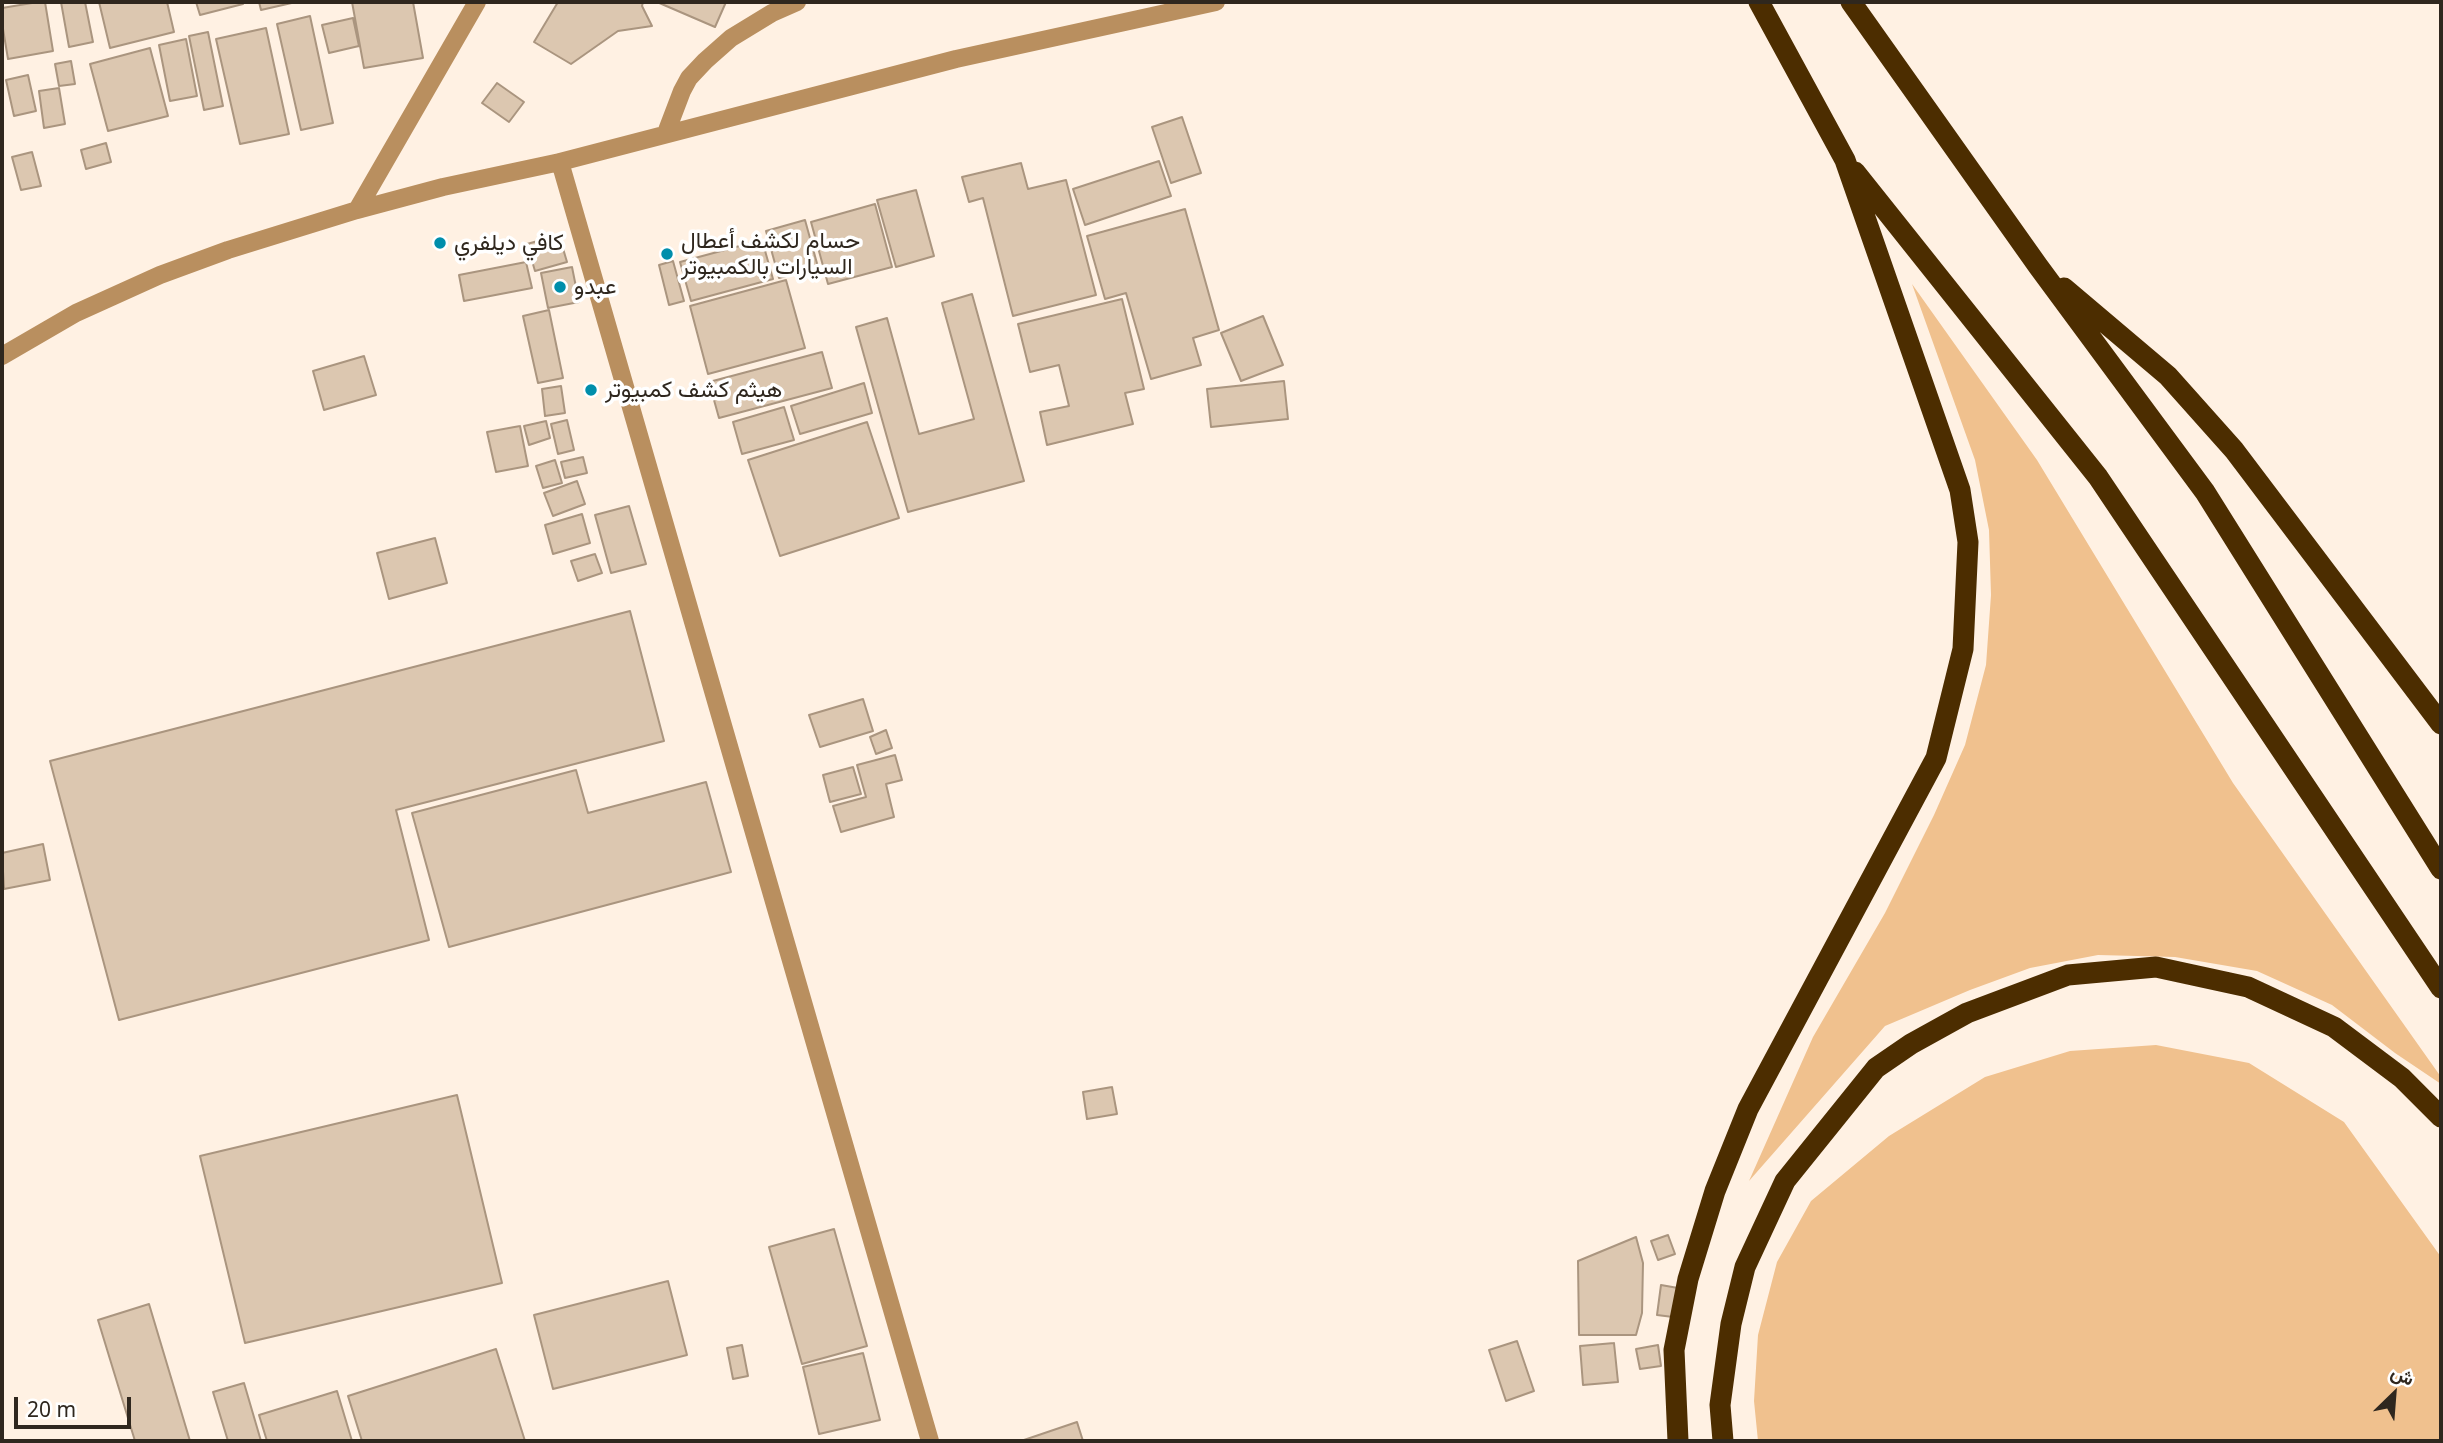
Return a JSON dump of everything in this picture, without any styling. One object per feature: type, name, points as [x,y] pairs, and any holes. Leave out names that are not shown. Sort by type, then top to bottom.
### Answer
[{"type":"highway","points":[[1851,2],[2038,266],[2205,492],[2441,869]]},
{"type":"highway","points":[[1678,1441],[1674,1350],[1688,1279],[1716,1191],[1748,1109],[1936,758],[1963,649],[1968,541],[1960,490],[1845,160],[1761,6]]},
{"type":"highway","points":[[1845,160],[2098,477],[2441,988]]},
{"type":"highway","points":[[2038,266],[2168,376],[2234,450],[2441,724]]},
{"type":"highway","points":[[1723,1441],[1720,1405],[1731,1324],[1745,1267],[1785,1181],[1876,1068],[1911,1044],[1966,1013],[2068,975],[2157,967],[2248,987],[2334,1027],[2402,1078],[2441,1117]]},
{"type":"street","points":[[357,210],[477,2]]},
{"type":"street","points":[[666,133],[689,78],[705,61],[731,38],[772,13],[797,2]]},
{"type":"street","points":[[2,356],[76,313],[160,275],[228,250],[357,210],[443,187],[560,162],[956,59],[1216,2]]},
{"type":"street","points":[[560,162],[930,1441]]},
{"type":"shaded area","points":[[1912,284],[2037,460],[2233,783],[2441,1077],[2441,1084],[2332,1005],[2257,971],[2175,957],[2098,955],[2030,968],[1885,1026],[1749,1181],[1813,1037],[1885,913],[1934,815],[1965,745],[1986,665],[1991,595],[1989,530],[1975,460]]},
{"type":"shaded area","points":[[2156,1045],[2249,1063],[2344,1122],[2441,1257],[2441,1441],[1758,1441],[1754,1401],[1758,1335],[1777,1262],[1811,1201],[1889,1136],[1985,1077],[2070,1051]]},
{"type":"building","points":[[45,2],[53,51],[8,59],[2,8]]},
{"type":"building","points":[[61,2],[85,2],[93,42],[69,47]]},
{"type":"building","points":[[99,2],[167,2],[174,32],[110,48]]},
{"type":"building","points":[[196,2],[242,2],[243,4],[200,15]]},
{"type":"building","points":[[259,2],[296,2],[261,10]]},
{"type":"building","points":[[352,2],[413,2],[423,58],[364,68]]},
{"type":"building","points":[[558,2],[643,2],[642,6],[652,26],[618,31],[571,64],[534,42]]},
{"type":"building","points":[[657,2],[726,2],[715,27]]},
{"type":"building","points":[[310,16],[333,123],[301,130],[277,24]]},
{"type":"building","points":[[353,18],[359,46],[329,53],[322,25]]},
{"type":"building","points":[[266,28],[289,134],[240,144],[216,39]]},
{"type":"building","points":[[208,32],[223,106],[204,110],[189,36]]},
{"type":"building","points":[[186,39],[197,96],[170,101],[159,45]]},
{"type":"building","points":[[150,48],[168,116],[108,131],[90,64]]},
{"type":"building","points":[[71,61],[75,84],[59,86],[55,64]]},
{"type":"building","points":[[28,75],[36,111],[14,116],[6,80]]},
{"type":"building","points":[[497,83],[524,102],[509,122],[482,103]]},
{"type":"building","points":[[59,88],[65,124],[44,128],[39,91]]},
{"type":"building","points":[[1182,117],[1201,173],[1171,183],[1152,127]]},
{"type":"building","points":[[106,143],[111,162],[86,169],[81,150]]},
{"type":"building","points":[[32,152],[41,186],[21,190],[12,157]]},
{"type":"building","points":[[1159,161],[1171,196],[1085,225],[1073,189]]},
{"type":"building","points":[[1021,163],[1028,189],[1066,180],[1096,295],[1013,316],[983,198],[969,202],[962,177]]},
{"type":"building","points":[[916,190],[934,256],[896,267],[877,200]]},
{"type":"building","points":[[875,204],[892,267],[828,284],[811,222]]},
{"type":"building","points":[[1185,209],[1219,330],[1193,338],[1201,365],[1151,379],[1126,293],[1105,299],[1087,236]]},
{"type":"building","points":[[805,220],[818,267],[779,278],[766,231]]},
{"type":"building","points":[[559,235],[567,262],[535,271],[527,244]]},
{"type":"building","points":[[762,240],[773,279],[691,301],[680,262]]},
{"type":"building","points":[[673,261],[684,301],[669,305],[659,265]]},
{"type":"building","points":[[526,262],[532,288],[464,301],[459,275]]},
{"type":"building","name":"عبدو","points":[[572,267],[579,302],[548,308],[541,273]]},
{"type":"building","points":[[786,280],[805,348],[708,374],[690,306]]},
{"type":"building","points":[[972,294],[1024,481],[908,512],[856,327],[887,318],[919,434],[974,419],[942,303]]},
{"type":"building","points":[[1122,299],[1144,389],[1125,393],[1133,424],[1047,445],[1040,412],[1069,406],[1059,365],[1030,372],[1018,324]]},
{"type":"building","points":[[549,310],[563,378],[538,383],[523,316]]},
{"type":"building","points":[[1263,316],[1283,365],[1241,381],[1221,333]]},
{"type":"building","points":[[822,352],[832,388],[719,418],[709,382]]},
{"type":"building","points":[[364,356],[376,395],[324,410],[313,371]]},
{"type":"building","points":[[1284,381],[1288,419],[1211,427],[1207,389]]},
{"type":"building","points":[[864,383],[872,413],[800,434],[791,406]]},
{"type":"building","points":[[561,386],[565,413],[545,416],[542,389]]},
{"type":"building","points":[[784,407],[794,440],[742,454],[733,422]]},
{"type":"building","points":[[567,420],[574,450],[558,454],[551,424]]},
{"type":"building","points":[[546,421],[550,438],[529,445],[524,426]]},
{"type":"building","points":[[867,422],[899,518],[780,556],[748,460]]},
{"type":"building","points":[[520,426],[528,466],[496,472],[487,432]]},
{"type":"building","points":[[583,457],[587,473],[565,478],[561,462]]},
{"type":"building","points":[[555,460],[562,483],[543,488],[536,466]]},
{"type":"building","points":[[577,481],[585,504],[553,516],[544,493]]},
{"type":"building","points":[[629,506],[646,564],[611,573],[595,515]]},
{"type":"building","points":[[582,514],[590,543],[553,554],[545,525]]},
{"type":"building","points":[[435,538],[447,583],[389,599],[377,553]]},
{"type":"building","points":[[595,554],[602,573],[578,581],[571,561]]},
{"type":"building","points":[[630,611],[664,741],[396,810],[429,940],[119,1020],[50,761]]},
{"type":"building","points":[[863,699],[873,731],[820,747],[809,715]]},
{"type":"building","points":[[886,730],[892,748],[876,754],[870,737]]},
{"type":"building","points":[[895,755],[902,780],[886,784],[894,817],[841,832],[833,806],[866,797],[857,765]]},
{"type":"building","points":[[853,767],[861,794],[830,802],[823,775]]},
{"type":"building","points":[[576,770],[588,813],[706,782],[731,872],[449,947],[412,813]]},
{"type":"building","points":[[43,844],[50,880],[4,889],[2,853]]},
{"type":"building","points":[[1112,1087],[1117,1114],[1087,1119],[1083,1092]]},
{"type":"building","points":[[457,1095],[502,1283],[245,1343],[200,1156]]},
{"type":"building","points":[[834,1229],[867,1346],[802,1364],[769,1247]]},
{"type":"building","points":[[1668,1235],[1675,1254],[1658,1260],[1651,1241]]},
{"type":"building","points":[[1636,1237],[1643,1263],[1642,1313],[1636,1335],[1579,1335],[1578,1261]]},
{"type":"building","points":[[668,1281],[687,1355],[553,1389],[534,1315]]},
{"type":"building","points":[[1661,1285],[1678,1288],[1673,1317],[1657,1315]]},
{"type":"building","points":[[149,1304],[190,1441],[135,1441],[98,1320]]},
{"type":"building","points":[[1517,1341],[1534,1391],[1506,1401],[1489,1350]]},
{"type":"building","points":[[1614,1343],[1618,1382],[1583,1385],[1580,1346]]},
{"type":"building","points":[[742,1345],[748,1376],[733,1379],[727,1348]]},
{"type":"building","points":[[1658,1345],[1661,1366],[1640,1369],[1636,1349]]},
{"type":"building","points":[[496,1349],[525,1441],[362,1441],[348,1396]]},
{"type":"building","points":[[863,1353],[880,1420],[819,1434],[803,1367]]},
{"type":"building","points":[[244,1383],[261,1441],[228,1441],[213,1392]]},
{"type":"building","points":[[337,1391],[352,1441],[267,1441],[259,1415]]},
{"type":"building","points":[[1077,1422],[1083,1441],[1021,1441]]},
{"type":"place","name":"كافي ديلفري","points":[[440,243]]},
{"type":"place","name":"حسام لكشف أعطال السيارات بالكمبيوتر","points":[[667,254]]},
{"type":"place","name":"عبدو","points":[[560,287]]},
{"type":"place","name":"هيثم كشف كمبيوتر","points":[[591,390]]}]
